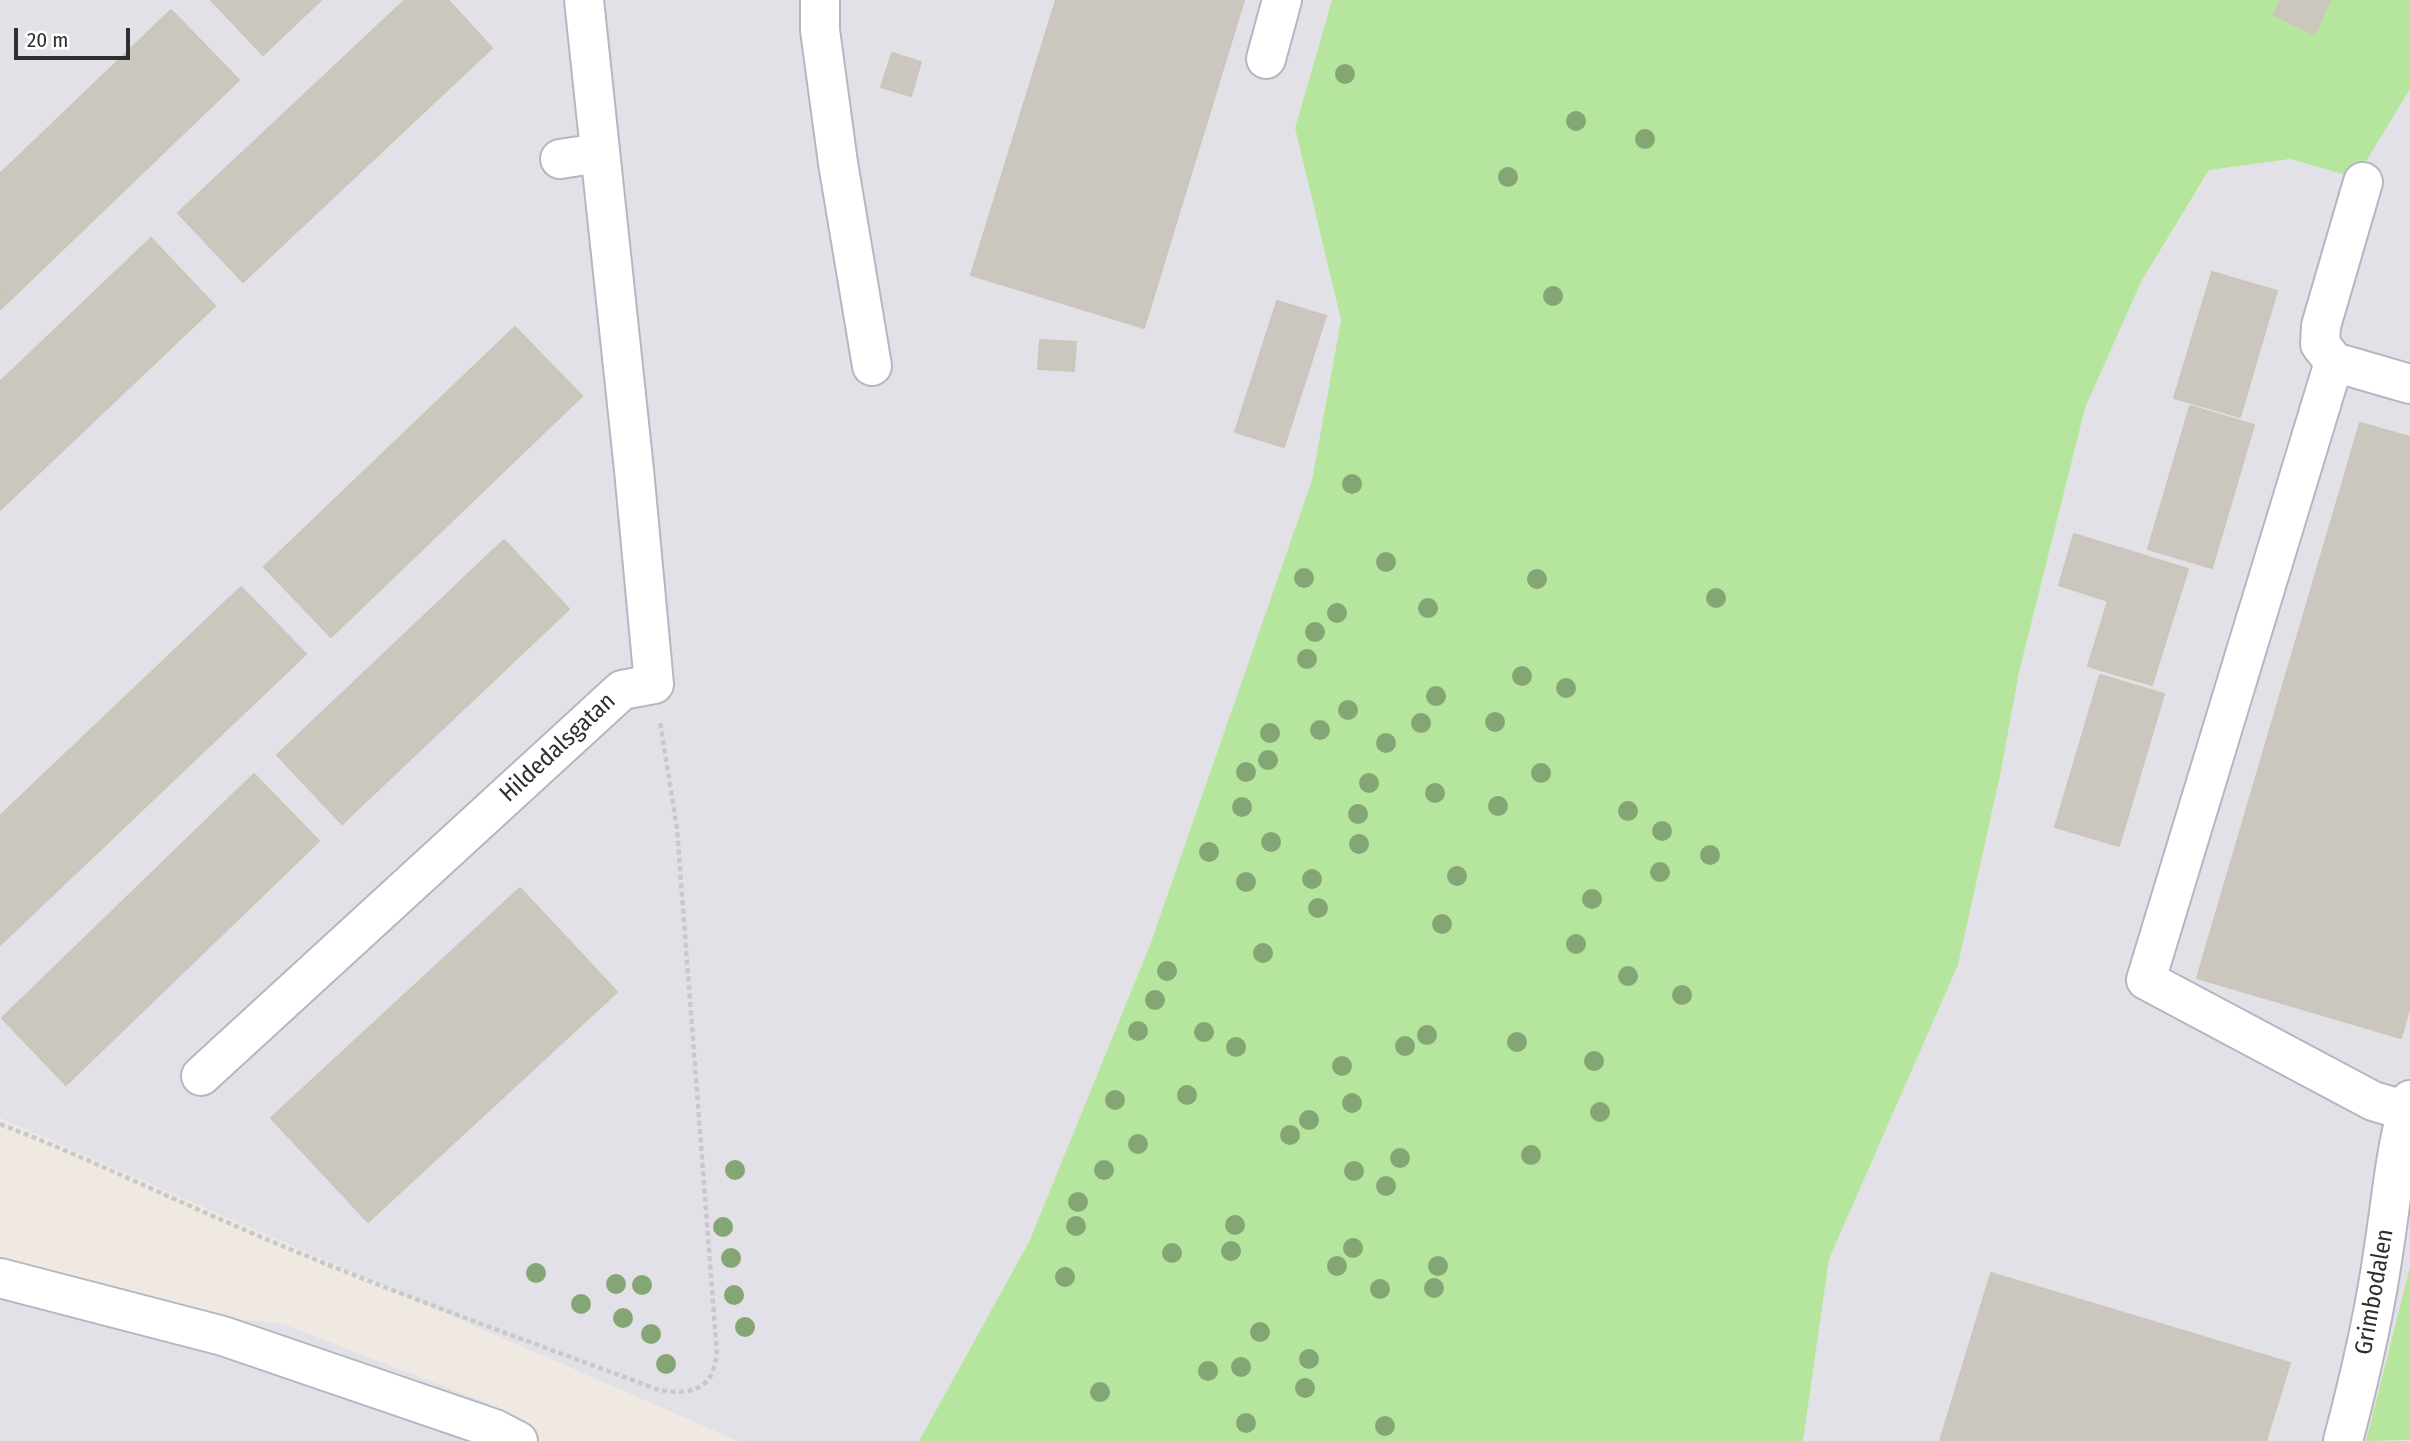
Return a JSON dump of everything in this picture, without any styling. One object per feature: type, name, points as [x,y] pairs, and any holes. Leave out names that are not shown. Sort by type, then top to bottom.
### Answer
[{"type":"street","points":[[584,0],[654,684]]},
{"type":"street","points":[[820,0],[820,30],[838,163],[872,366]]},
{"type":"street","points":[[1266,59],[1282,0]]},
{"type":"street","points":[[560,159],[599,153]]},
{"type":"street","points":[[2363,181],[2321,326],[2320,344],[2334,362],[2410,384]]},
{"type":"street","points":[[2334,362],[2146,980],[2373,1101],[2408,1106]]},
{"type":"street","name":"Hildedalsgatan","points":[[201,1076],[622,690],[654,684]]},
{"type":"street","name":"Grimbodalen","points":[[2343,1441],[2382,1262],[2399,1136],[2408,1106]]},
{"type":"street","points":[[0,1278],[223,1336],[495,1429],[519,1441]]},
{"type":"path","points":[[0,1125],[63,1148],[238,1227],[340,1269],[659,1390],[676,1393],[694,1390],[710,1378],[718,1355],[677,829],[654,684]]},
{"type":"shaded area","points":[[0,0],[1332,0],[1295,128],[1341,320],[1312,480],[1150,945],[1029,1242],[919,1441],[738,1441],[0,1118]]},
{"type":"shaded area","points":[[2410,89],[2410,1267],[2366,1441],[1803,1441],[1829,1259],[1958,965],[2001,771],[2019,672],[2085,408],[2141,282],[2210,170],[2290,159],[2356,178]]},
{"type":"shaded area","points":[[0,1259],[143,1308],[283,1324],[490,1404],[479,1437],[486,1441],[0,1441]]},
{"type":"green space","points":[[1332,0],[2410,0],[2410,89],[2356,178],[2290,159],[2209,170],[2141,282],[2085,408],[2019,672],[2001,771],[1958,965],[1829,1259],[1803,1441],[919,1441],[1029,1242],[1150,945],[1312,480],[1341,320],[1295,128]]},
{"type":"green space","points":[[2410,1267],[2410,1440],[2366,1441]]},
{"type":"building","points":[[211,0],[321,0],[263,55]]},
{"type":"building","points":[[405,0],[448,0],[492,48],[243,282],[178,213]]},
{"type":"building","points":[[1056,0],[1244,0],[1144,328],[971,275]]},
{"type":"building","points":[[2281,0],[2330,0],[2314,34],[2274,15]]},
{"type":"building","points":[[171,10],[239,80],[12,298],[0,285],[0,174]]},
{"type":"building","points":[[892,53],[921,62],[911,96],[881,87]]},
{"type":"building","points":[[151,238],[215,306],[0,510],[0,382]]},
{"type":"building","points":[[2212,272],[2277,291],[2240,417],[2174,398]]},
{"type":"building","points":[[0,285],[12,298],[0,309]]},
{"type":"building","points":[[1277,301],[1326,316],[1284,447],[1235,432]]},
{"type":"building","points":[[515,327],[582,396],[331,637],[264,567]]},
{"type":"building","points":[[1040,340],[1076,342],[1074,371],[1038,369]]},
{"type":"building","points":[[2190,406],[2254,425],[2212,568],[2148,549]]},
{"type":"building","points":[[2360,423],[2410,437],[2410,1006],[2401,1038],[2197,978]]},
{"type":"building","points":[[2074,534],[2188,569],[2152,685],[2088,666],[2108,601],[2059,585]]},
{"type":"building","points":[[504,540],[569,609],[342,824],[277,755]]},
{"type":"building","points":[[241,587],[306,654],[0,945],[0,816]]},
{"type":"building","points":[[2100,675],[2164,694],[2119,846],[2055,827]]},
{"type":"building","points":[[254,774],[319,841],[66,1085],[2,1018]]},
{"type":"building","points":[[520,888],[617,992],[368,1222],[271,1118]]},
{"type":"building","points":[[1991,1273],[2290,1363],[2266,1441],[1940,1441]]}]
